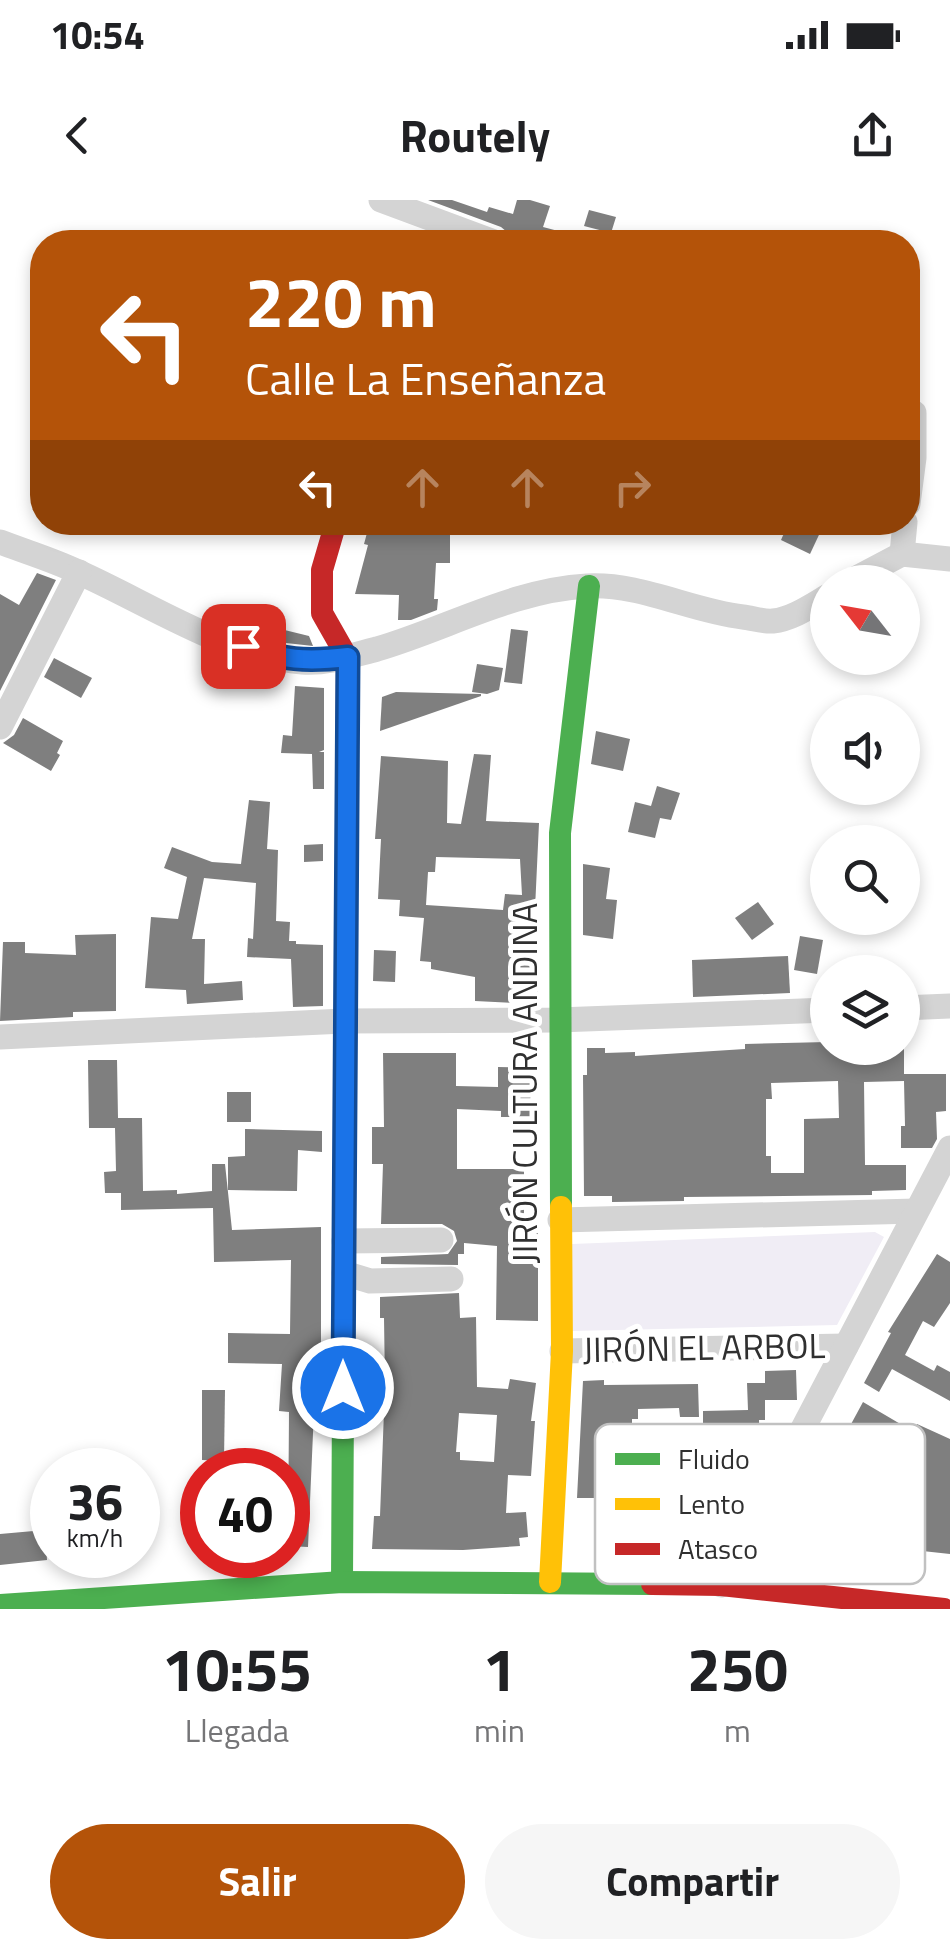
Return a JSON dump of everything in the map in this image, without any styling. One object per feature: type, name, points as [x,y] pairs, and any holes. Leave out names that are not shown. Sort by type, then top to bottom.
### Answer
[{"type":"main road","points":[[332,535],[322,570],[322,613],[348,657],[342,1582]]},
{"type":"main road","name":"JIRÓN CULTURA ANDINA","points":[[550,1582],[562,1350],[560,833],[589,586]]},
{"type":"main road","points":[[0,1605],[342,1582],[595,1583]]},
{"type":"main road","points":[[721,1584],[944,1609]]},
{"type":"street","points":[[381,200],[424,230]]},
{"type":"street","points":[[902,554],[904,535]]},
{"type":"street","points":[[0,542],[78,572],[197,629],[273,657],[305,662],[348,657],[412,639],[497,604],[589,586],[641,592],[730,616],[772,621],[810,607]]},
{"type":"street","points":[[881,565],[902,554],[950,559]]},
{"type":"street","points":[[0,728],[78,572]]},
{"type":"street","points":[[920,1007],[950,1006]]},
{"type":"street","points":[[0,1038],[344,1021],[558,1020],[810,1011]]},
{"type":"street","points":[[805,1424],[950,1148]]},
{"type":"street","points":[[560,1220],[916,1211]]},
{"type":"street","points":[[344,1241],[441,1240]]},
{"type":"street","points":[[344,1273],[370,1280],[452,1278]]},
{"type":"street","name":"JIRÓN EL ARBOL","points":[[562,1350],[846,1346]]},
{"type":"shaded area","points":[[875,1232],[884,1237],[837,1325],[571,1331],[572,1244]]},
{"type":"building","points":[[428,200],[452,200],[487,212],[489,207],[513,214],[517,200],[530,200],[550,206],[543,227],[554,230],[501,227]]},
{"type":"building","points":[[589,210],[616,217],[612,230],[584,226]]},
{"type":"building","points":[[366,535],[450,535],[450,563],[436,563],[437,610],[411,620],[398,620],[399,595],[355,594],[368,545],[364,544]]},
{"type":"building","points":[[783,535],[819,535],[810,554],[781,540]]},
{"type":"building","points":[[37,573],[56,580],[0,691],[0,594],[19,605]]},
{"type":"building","points":[[252,622],[309,636],[313,646],[249,634]]},
{"type":"building","points":[[511,629],[528,631],[522,684],[504,682]]},
{"type":"building","points":[[54,658],[92,678],[81,698],[44,677]]},
{"type":"building","points":[[477,664],[503,668],[499,690],[487,694],[472,692]]},
{"type":"building","points":[[295,686],[324,688],[324,750],[319,752],[324,752],[324,789],[313,789],[312,754],[281,753],[283,735],[292,736]]},
{"type":"building","points":[[396,692],[481,696],[380,731],[382,697]]},
{"type":"building","points":[[23,718],[63,741],[51,771],[3,743],[14,735]]},
{"type":"building","points":[[596,731],[630,739],[623,771],[591,764]]},
{"type":"building","points":[[474,754],[491,755],[486,821],[539,823],[533,952],[538,952],[538,1004],[475,1001],[475,977],[431,969],[431,962],[420,961],[424,918],[399,916],[400,900],[378,899],[381,839],[375,839],[381,756],[448,761],[447,823],[461,824]],"holes":[[[436,857],[520,859],[522,895],[505,894],[503,910],[426,905],[428,872],[435,872]]]},
{"type":"building","points":[[657,786],[680,793],[671,820],[660,818],[655,838],[628,832],[635,802],[651,806]]},
{"type":"building","points":[[249,800],[270,802],[267,849],[278,850],[276,921],[290,922],[289,941],[323,945],[323,1006],[293,1007],[291,959],[247,957],[248,938],[253,939],[256,883],[204,878],[192,939],[205,939],[204,984],[242,981],[243,1000],[187,1004],[186,990],[145,988],[151,917],[178,919],[187,877],[164,868],[172,847],[212,862],[241,864]]},
{"type":"building","points":[[323,844],[323,861],[304,862],[304,845]]},
{"type":"building","points":[[583,864],[610,868],[606,899],[617,900],[613,939],[583,935]]},
{"type":"building","points":[[758,902],[774,924],[752,940],[735,918]]},
{"type":"building","points":[[116,934],[116,1011],[0,1021],[3,942],[25,942],[25,953],[76,955],[75,935]]},
{"type":"building","points":[[800,936],[823,940],[820,955],[810,955],[810,973],[794,970]]},
{"type":"building","points":[[374,950],[396,951],[395,982],[373,981]]},
{"type":"building","points":[[788,956],[790,993],[693,997],[692,960]]},
{"type":"building","points":[[810,1042],[810,1065],[904,1065],[904,1074],[946,1074],[946,1111],[936,1112],[937,1139],[932,1148],[901,1148],[901,1126],[905,1126],[904,1081],[864,1082],[865,1165],[906,1165],[906,1190],[872,1191],[872,1195],[684,1197],[684,1201],[612,1202],[612,1196],[584,1196],[583,1075],[587,1075],[587,1048],[605,1048],[605,1053],[635,1052],[635,1056],[745,1049],[745,1044]],"holes":[[[838,1081],[839,1118],[804,1119],[804,1173],[771,1173],[771,1156],[766,1156],[766,1099],[772,1099],[771,1083]]]},
{"type":"building","points":[[383,1053],[456,1053],[456,1086],[498,1087],[498,1067],[531,1068],[530,1117],[501,1117],[501,1111],[457,1109],[457,1169],[524,1169],[524,1220],[538,1220],[538,1321],[496,1320],[497,1246],[464,1243],[458,1265],[381,1264],[381,1257],[448,1254],[457,1241],[454,1231],[442,1224],[381,1224],[383,1164],[372,1164],[372,1127],[384,1127]]},
{"type":"building","points":[[88,1060],[117,1060],[118,1118],[142,1118],[143,1191],[212,1191],[212,1164],[225,1164],[232,1230],[321,1227],[321,1365],[316,1365],[310,1502],[310,1448],[289,1448],[289,1412],[279,1411],[282,1364],[228,1363],[228,1333],[290,1334],[291,1260],[214,1262],[213,1208],[121,1210],[121,1193],[105,1193],[104,1172],[116,1171],[115,1128],[89,1128]]},
{"type":"building","points":[[227,1092],[251,1092],[251,1122],[227,1122]]},
{"type":"building","points":[[245,1129],[322,1131],[322,1152],[298,1150],[297,1191],[228,1190],[228,1157],[245,1156]]},
{"type":"building","points":[[937,1254],[950,1262],[950,1303],[934,1327],[923,1321],[905,1355],[934,1371],[937,1365],[950,1372],[950,1401],[892,1369],[879,1392],[864,1383],[891,1333],[888,1332]]},
{"type":"building","points":[[459,1293],[460,1318],[476,1317],[477,1387],[508,1389],[510,1379],[536,1383],[531,1476],[508,1475],[506,1513],[526,1512],[528,1537],[519,1538],[520,1546],[372,1549],[374,1516],[380,1516],[385,1385],[380,1297]],"holes":[[[459,1413],[497,1415],[494,1462],[460,1460],[460,1452],[456,1452]]]},
{"type":"building","points":[[796,1370],[797,1400],[765,1400],[765,1420],[759,1420],[759,1424],[703,1424],[703,1411],[748,1410],[747,1383],[765,1383],[765,1371]]},
{"type":"building","points":[[604,1380],[604,1385],[698,1384],[699,1417],[680,1417],[679,1408],[638,1409],[638,1419],[632,1419],[632,1424],[595,1424],[595,1498],[577,1498],[583,1381]]},
{"type":"building","points":[[202,1390],[225,1390],[224,1448],[202,1448]]},
{"type":"building","points":[[863,1402],[900,1424],[851,1424]]},
{"type":"building","points":[[925,1428],[950,1439],[950,1554],[925,1551]]},
{"type":"building","points":[[30,1531],[30,1562],[0,1565],[0,1534]]},
{"type":"traffic: fast","points":[[561,1207],[560,833],[589,586]]},
{"type":"traffic: fast","points":[[342,1582],[346,848]]},
{"type":"traffic: fast","points":[[0,1605],[342,1582],[595,1584]]},
{"type":"traffic: slow","points":[[550,1582],[562,1351],[561,1207]]},
{"type":"traffic: jam","points":[[332,535],[322,570],[322,613],[347,657],[346,848]]},
{"type":"traffic: jam","points":[[652,1584],[721,1585],[944,1609]]},
{"type":"route","points":[[243,646],[273,657],[305,662],[348,657],[343,1388]]}]
